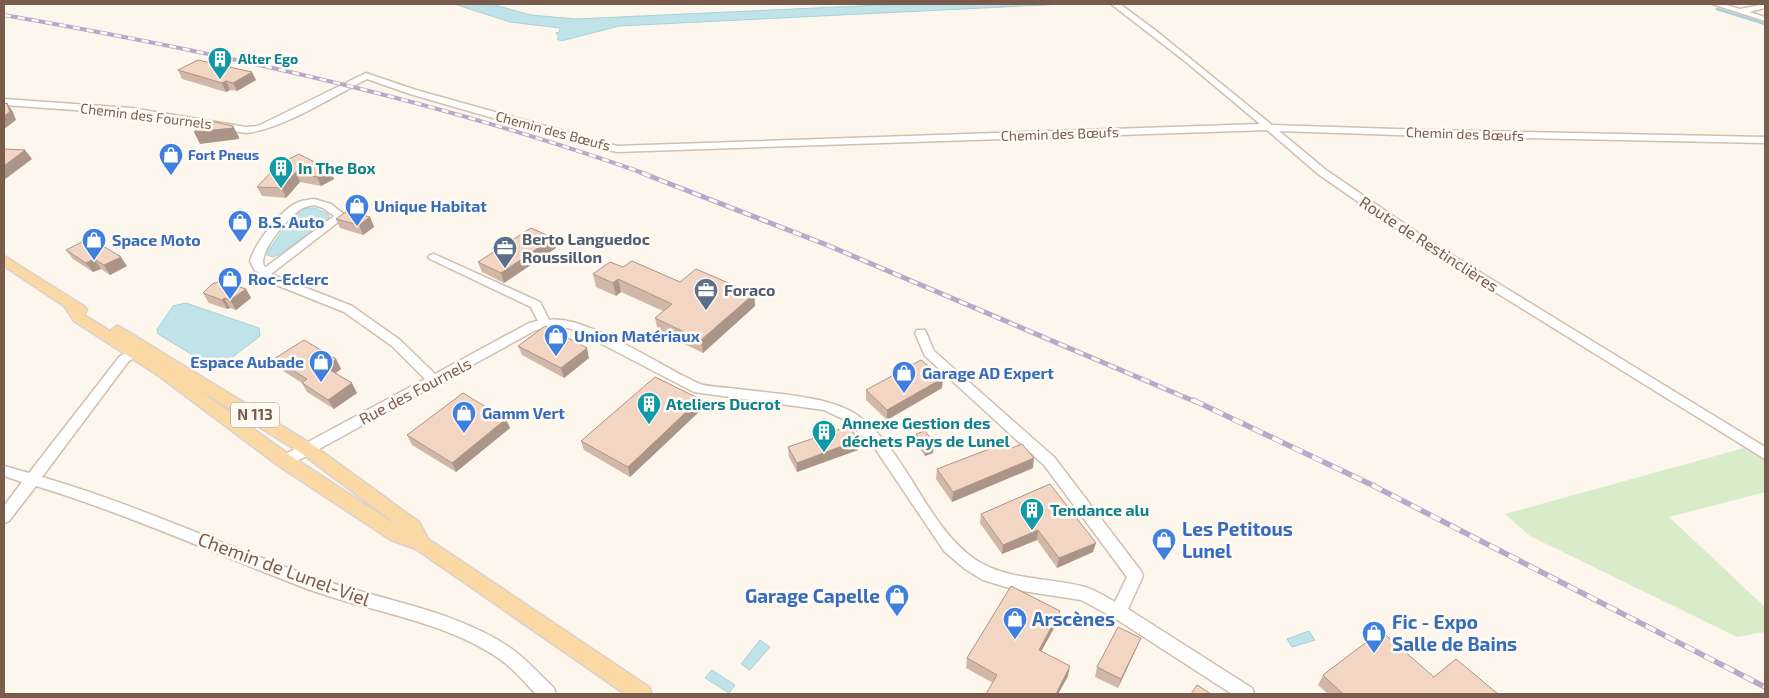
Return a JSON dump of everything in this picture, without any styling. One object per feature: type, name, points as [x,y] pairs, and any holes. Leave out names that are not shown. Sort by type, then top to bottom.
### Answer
[{"type":"main road","name":"N 113","points":[[4,260],[71,306],[156,354],[307,448],[413,527],[422,544]]},
{"type":"main road","name":"N 113","points":[[71,306],[78,318],[164,372],[285,461],[397,535],[422,544],[642,694]]},
{"type":"street","name":"Route de Restinclières","points":[[1115,4],[1170,43],[1320,171],[1370,206],[1571,336],[1702,413],[1765,454]]},
{"type":"street","points":[[1716,4],[1765,19]]},
{"type":"street","points":[[1740,11],[1758,5]]},
{"type":"street","name":"Chemin des Bœufs","points":[[366,76],[414,92],[593,144],[617,149],[1260,127],[1765,140]]},
{"type":"street","name":"Chemin des Fournels","points":[[4,102],[131,111],[246,130],[259,129],[272,124],[366,76]]},
{"type":"street","points":[[268,271],[259,268],[256,261],[258,253],[290,211],[298,204],[319,202],[341,216],[263,275],[348,309],[396,343],[435,381]]},
{"type":"street","points":[[434,257],[536,305],[546,324]]},
{"type":"street","name":"Rue des Fournels","points":[[285,461],[435,381],[532,326],[559,322],[579,327],[699,389],[826,406],[852,418],[879,443],[949,547],[970,564],[989,575],[1016,582],[1084,594],[1119,612],[1246,694]]},
{"type":"street","points":[[920,333],[929,353],[1050,460],[1135,576],[1119,612]]},
{"type":"street","points":[[4,517],[124,359],[134,353]]},
{"type":"street","name":"Chemin de Lunel-Viel","points":[[4,471],[33,478],[160,522],[237,555],[313,584],[428,618],[477,638],[507,654],[548,694]]},
{"type":"green space","points":[[1748,447],[1765,459],[1765,492],[1669,517],[1765,607],[1765,632],[1737,637],[1530,536],[1505,514]]},
{"type":"water","points":[[454,4],[491,4],[531,15],[576,19],[902,4],[1064,4],[619,26],[561,41],[557,39],[559,37],[556,33],[559,32],[560,28],[510,22]]},
{"type":"water","points":[[306,208],[315,208],[328,214],[329,219],[280,254],[273,257],[267,255],[295,213]]},
{"type":"water","points":[[186,303],[259,328],[260,336],[221,366],[211,366],[158,334],[157,329],[173,306]]},
{"type":"water","points":[[1309,631],[1315,640],[1292,647],[1287,639]]},
{"type":"water","points":[[760,640],[770,647],[750,670],[741,664]]},
{"type":"water","points":[[712,670],[735,685],[729,693],[705,678]]},
{"type":"building","points":[[198,60],[252,72],[233,83],[226,81],[222,83],[178,70]]},
{"type":"building","points":[[7,103],[10,112],[4,116],[4,104]]},
{"type":"building","points":[[210,121],[233,126],[233,128],[194,132]]},
{"type":"building","points":[[4,149],[25,150],[4,166]]},
{"type":"building","points":[[299,154],[330,170],[317,177],[296,172],[282,188],[257,187],[279,164]]},
{"type":"building","points":[[347,211],[370,217],[359,225],[336,219]]},
{"type":"building","points":[[531,228],[553,238],[501,273],[478,262]]},
{"type":"building","points":[[90,238],[121,257],[104,265],[94,259],[86,263],[66,250]]},
{"type":"building","name":"Foraco","points":[[632,261],[680,282],[696,269],[754,294],[701,340],[655,318],[672,304],[618,279],[613,283],[593,274],[610,262],[623,267]]},
{"type":"building","points":[[221,281],[246,289],[230,300],[224,298],[222,300],[203,293],[212,284]]},
{"type":"building","points":[[545,326],[587,348],[561,368],[518,346]]},
{"type":"building","name":"Espace Aubade","points":[[304,340],[336,359],[325,367],[352,383],[328,400],[302,383],[307,379],[274,359]]},
{"type":"building","points":[[921,360],[943,378],[887,410],[866,390]]},
{"type":"building","name":"Ateliers Ducrot","points":[[655,377],[700,399],[628,467],[581,441]]},
{"type":"building","name":"Gamm Vert","points":[[463,393],[506,419],[452,463],[407,435]]},
{"type":"building","points":[[849,426],[858,440],[797,463],[788,447]]},
{"type":"building","points":[[925,431],[934,443],[925,446],[916,434]]},
{"type":"building","points":[[1005,443],[1009,449],[1022,444],[1034,458],[953,492],[937,469]]},
{"type":"building","name":"Tendance alu","points":[[1050,484],[1096,543],[1059,558],[1038,530],[1003,545],[981,514]]},
{"type":"building","name":"Arscènes","points":[[1011,586],[1060,611],[1039,650],[1070,666],[1056,694],[986,694],[997,675],[967,658]]},
{"type":"building","points":[[1118,627],[1141,638],[1121,679],[1097,667]]},
{"type":"building","name":"Fic - Expo Salle de Bains","points":[[1381,631],[1434,677],[1456,659],[1498,694],[1343,694],[1323,675]]},
{"type":"building","points":[[1197,685],[1211,694],[1191,694]]},
{"type":"waterway","points":[[1717,9],[1765,24]]},
{"type":"railway","points":[[4,15],[248,62],[409,101],[567,147],[646,174]]},
{"type":"railway","points":[[642,173],[827,245],[1196,402]]},
{"type":"railway","points":[[1193,400],[1372,485],[1765,687]]},
{"type":"place","name":"Alter Ego","points":[[220,80]]},
{"type":"place","name":"Fort Pneus","points":[[171,176]]},
{"type":"place","name":"In The Box","points":[[281,189]]},
{"type":"place","name":"Unique Habitat","points":[[357,227]]},
{"type":"place","name":"B.S. Auto","points":[[240,243]]},
{"type":"place","name":"Space Moto","points":[[94,261]]},
{"type":"place","name":"Berto Languedoc Roussillon","points":[[505,269]]},
{"type":"place","name":"Roc-Eclerc","points":[[230,300]]},
{"type":"place","name":"Foraco","points":[[706,311]]},
{"type":"place","name":"Union Matériaux","points":[[556,357]]},
{"type":"place","name":"Espace Aubade","points":[[321,383]]},
{"type":"place","name":"Garage AD Expert","points":[[904,394]]},
{"type":"place","name":"Ateliers Ducrot","points":[[649,425]]},
{"type":"place","name":"Gamm Vert","points":[[464,434]]},
{"type":"place","name":"Annexe Gestion des déchets Pays de Lunel","points":[[824,453]]},
{"type":"place","name":"Tendance alu","points":[[1032,531]]},
{"type":"place","name":"Les Petitous Lunel","points":[[1164,561]]},
{"type":"place","name":"Garage Capelle","points":[[897,617]]},
{"type":"place","name":"Arscènes","points":[[1015,640]]},
{"type":"place","name":"Fic - Expo Salle de Bains","points":[[1374,654]]}]
